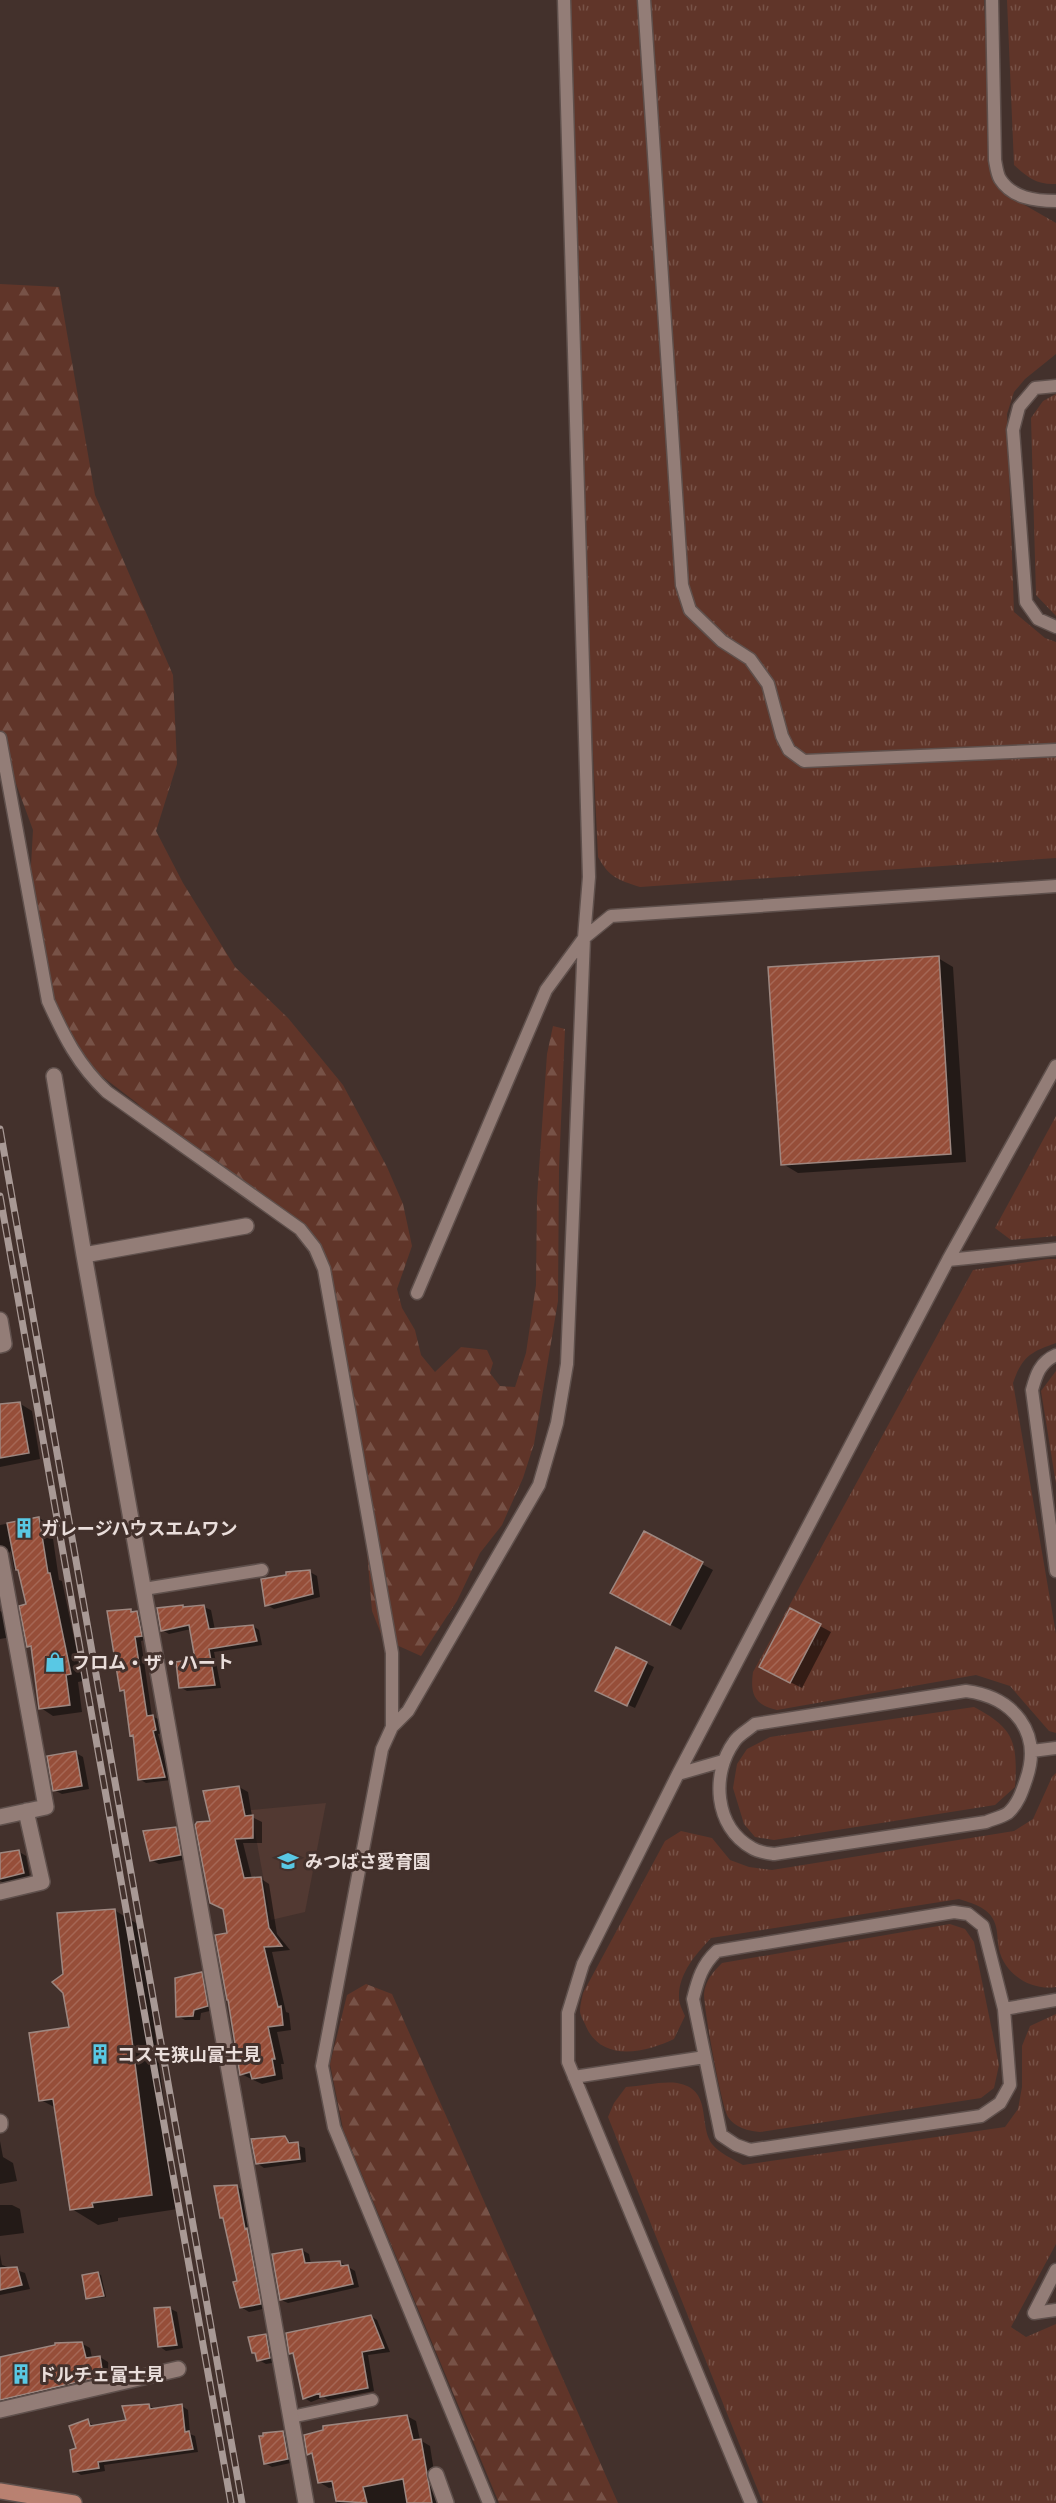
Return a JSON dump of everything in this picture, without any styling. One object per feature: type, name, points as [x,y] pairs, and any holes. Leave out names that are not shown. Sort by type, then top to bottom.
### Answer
[{"type":"main road","points":[[0,2491],[74,2503]]},
{"type":"street","points":[[54,1076],[306,2503]]},
{"type":"street","points":[[84,1255],[246,1226]]},
{"type":"street","points":[[0,1320],[4,1344],[0,1345]]},
{"type":"street","points":[[0,1554],[46,1807],[0,1817]]},
{"type":"street","points":[[0,1892],[42,1882],[26,1811]]},
{"type":"street","points":[[0,2410],[178,2369]]},
{"type":"street","points":[[436,2475],[446,2503]]},
{"type":"lane","points":[[489,2503],[334,2127],[322,2066],[382,1749],[392,1727],[408,1711],[539,1485],[556,1423],[567,1364],[584,938],[589,877],[564,0]]},
{"type":"lane","points":[[645,0],[682,585],[690,610],[722,641],[750,659],[768,684],[782,736],[789,750],[804,761],[1056,750]]},
{"type":"lane","points":[[992,0],[995,160],[999,178],[1016,194],[1036,201],[1056,201]]},
{"type":"lane","points":[[1056,386],[1035,388],[1019,406],[1013,430],[1026,602],[1038,619],[1056,627]]},
{"type":"lane","points":[[0,738],[48,1001],[63,1035],[87,1073],[107,1092],[243,1186],[300,1229],[315,1248],[324,1269],[392,1653],[392,1727]]},
{"type":"lane","points":[[417,1293],[546,990],[584,938],[611,916],[1056,886]]},
{"type":"lane","points":[[751,2503],[568,2062],[568,2013],[583,1964],[678,1774],[948,1260],[1056,1066]]},
{"type":"lane","points":[[948,1260],[1056,1249]]},
{"type":"lane","points":[[1056,1355],[1049,1358],[1038,1370],[1032,1390],[1056,1571]]},
{"type":"lane","points":[[144,1588],[261,1570]]},
{"type":"lane","points":[[966,1691],[987,1694],[1021,1721],[1029,1737],[1032,1751],[1030,1770],[1020,1798],[1007,1813],[986,1822],[774,1854],[752,1848],[736,1834],[724,1814],[718,1793],[723,1761],[735,1740],[755,1724],[966,1691]]},
{"type":"lane","points":[[1032,1751],[1056,1748]]},
{"type":"lane","points":[[678,1774],[723,1761]]},
{"type":"lane","points":[[954,1912],[968,1914],[983,1926],[1004,2009],[1010,2085],[1000,2103],[981,2116],[750,2150],[736,2145],[721,2135],[705,2057],[693,1999],[705,1962],[717,1951],[954,1912]]},
{"type":"lane","points":[[1004,2009],[1056,2000]]},
{"type":"lane","points":[[574,2077],[705,2057]]},
{"type":"lane","points":[[1056,2270],[1034,2313],[1056,2310]]},
{"type":"lane","points":[[291,2418],[372,2400]]},
{"type":"shaded area","name":"みつばさ愛育園","points":[[326,1803],[305,1912],[271,1920],[251,1810]]},
{"type":"green space","points":[[557,0],[984,0],[993,180],[1016,200],[1056,223],[1056,354],[1025,379],[1014,392],[1007,414],[1014,612],[1045,638],[1056,642],[1056,858],[640,887],[615,877],[598,857]]},
{"type":"green space","points":[[1007,0],[1056,0],[1056,184],[1033,180],[1014,165]]},
{"type":"green space","points":[[0,284],[59,287],[95,495],[173,675],[177,764],[156,831],[183,883],[235,967],[288,1018],[343,1085],[387,1167],[403,1204],[412,1246],[397,1289],[402,1308],[415,1330],[421,1355],[435,1372],[461,1347],[487,1350],[493,1363],[490,1373],[500,1386],[515,1387],[526,1353],[536,1285],[537,1198],[547,1054],[553,1026],[565,1029],[559,1168],[558,1301],[534,1444],[523,1478],[502,1525],[480,1553],[457,1601],[421,1656],[383,1639],[372,1611],[360,1470],[324,1269],[283,1217],[161,1129],[137,1103],[78,1058],[48,1001],[29,901],[33,830],[0,740]]},
{"type":"green space","points":[[1056,394],[1056,616],[1036,595],[1031,418],[1043,401]]},
{"type":"green space","points":[[1056,1116],[1056,1236],[1011,1240],[995,1228]]},
{"type":"green space","points":[[1056,1259],[1056,1343],[1028,1357],[1020,1367],[1013,1383],[1056,1634],[1056,1733],[1049,1731],[1010,1686],[976,1675],[777,1710],[763,1705],[753,1692],[753,1672],[973,1270]]},
{"type":"green space","points":[[1056,1371],[1056,1484],[1041,1391]]},
{"type":"green space","points":[[974,1707],[998,1722],[1011,1738],[1014,1747],[1015,1787],[995,1805],[774,1840],[755,1837],[744,1824],[733,1788],[737,1764],[747,1749],[770,1737]]},
{"type":"green space","points":[[1056,1773],[1056,1987],[1037,1986],[1020,1979],[1013,1973],[1002,1958],[996,1927],[991,1916],[979,1906],[959,1899],[711,1938],[694,1958],[681,1981],[679,1998],[685,2016],[674,2039],[662,2044],[637,2051],[612,2050],[601,2045],[585,2024],[580,2011],[583,1993],[665,1841],[681,1831],[712,1838],[730,1860],[749,1867],[772,1870],[1014,1831],[1033,1819]]},
{"type":"green space","points":[[950,1924],[965,1929],[974,1942],[999,2065],[994,2088],[981,2098],[760,2132],[743,2128],[731,2121],[725,2109],[717,2077],[704,1994],[708,1981],[722,1963]]},
{"type":"green space","points":[[366,1984],[392,1994],[618,2503],[499,2503],[343,2129],[330,2064],[347,1995]]},
{"type":"green space","points":[[1056,2014],[1056,2244],[1011,2327],[1026,2337],[1056,2324],[1056,2503],[763,2503],[608,2117],[614,2103],[626,2087],[677,2083],[688,2087],[696,2092],[700,2100],[712,2144],[722,2153],[743,2165],[1005,2127],[1018,2109],[1022,2087],[1022,2046],[1030,2026]]},
{"type":"building","points":[[939,956],[951,1154],[781,1165],[768,967]]},
{"type":"building","points":[[20,1402],[29,1453],[0,1458],[0,1404]]},
{"type":"building","points":[[39,1517],[48,1573],[50,1573],[71,1674],[66,1675],[70,1705],[39,1709],[31,1646],[27,1647],[19,1606],[26,1604],[18,1570],[16,1570],[7,1523]]},
{"type":"building","points":[[644,1531],[703,1562],[670,1625],[610,1593]]},
{"type":"building","points":[[310,1570],[313,1594],[265,1606],[261,1579],[286,1575],[286,1572]]},
{"type":"building","points":[[183,1605],[183,1607],[204,1605],[209,1629],[253,1625],[257,1641],[209,1649],[215,1685],[179,1688],[176,1662],[195,1659],[189,1625],[161,1631],[157,1608]]},
{"type":"building","points":[[790,1608],[821,1624],[790,1683],[759,1667]]},
{"type":"building","points":[[131,1609],[131,1612],[137,1611],[142,1636],[135,1637],[147,1716],[153,1715],[156,1730],[153,1731],[165,1777],[138,1780],[133,1735],[130,1736],[124,1690],[120,1691],[107,1611]]},
{"type":"building","points":[[616,1647],[647,1662],[627,1706],[595,1691]]},
{"type":"building","points":[[76,1751],[82,1786],[53,1791],[47,1756]]},
{"type":"building","points":[[239,1786],[245,1816],[253,1815],[253,1838],[235,1839],[244,1878],[261,1877],[269,1928],[282,1946],[264,1947],[278,2007],[281,2006],[283,2025],[268,2027],[275,2059],[272,2059],[275,2075],[252,2079],[250,2072],[240,2075],[215,1935],[227,1933],[223,1909],[210,1903],[195,1825],[197,1822],[210,1821],[203,1791]]},
{"type":"building","points":[[176,1827],[181,1855],[150,1861],[143,1831]]},
{"type":"building","points":[[19,1850],[24,1873],[0,1879],[0,1853]]},
{"type":"building","name":"コスモ狭山富士見","points":[[115,1909],[152,2195],[92,2203],[93,2207],[70,2210],[53,2099],[39,2101],[29,2033],[69,2027],[63,1993],[52,1982],[63,1974],[57,1913]]},
{"type":"building","points":[[202,1972],[208,2006],[194,2010],[193,2016],[176,2017],[175,1978]]},
{"type":"building","points":[[285,2136],[289,2143],[298,2142],[300,2159],[256,2164],[251,2139]]},
{"type":"building","points":[[237,2185],[261,2304],[240,2308],[233,2282],[237,2281],[214,2186]]},
{"type":"building","points":[[302,2249],[305,2263],[340,2261],[341,2266],[348,2265],[353,2284],[280,2300],[272,2254]]},
{"type":"building","points":[[17,2267],[22,2285],[0,2290],[0,2268]]},
{"type":"building","points":[[98,2272],[104,2296],[86,2299],[82,2275]]},
{"type":"building","points":[[170,2307],[177,2345],[158,2347],[154,2308]]},
{"type":"building","points":[[371,2315],[384,2348],[362,2352],[368,2388],[320,2397],[320,2393],[303,2399],[293,2353],[289,2354],[286,2333]]},
{"type":"building","points":[[266,2334],[270,2358],[257,2361],[255,2353],[252,2353],[248,2337]]},
{"type":"building","points":[[82,2342],[86,2358],[100,2356],[103,2376],[0,2400],[0,2357],[55,2345],[55,2343]]},
{"type":"building","points":[[149,2404],[150,2409],[182,2404],[185,2432],[189,2431],[193,2449],[98,2462],[99,2468],[73,2472],[70,2450],[76,2448],[69,2426],[88,2419],[90,2426],[126,2420],[122,2406]]},
{"type":"building","points":[[407,2415],[413,2440],[421,2439],[432,2503],[407,2503],[403,2479],[363,2487],[367,2503],[336,2501],[332,2481],[318,2483],[312,2453],[307,2455],[304,2435],[323,2430],[323,2426]]},
{"type":"building","points":[[283,2431],[288,2459],[264,2464],[259,2436],[263,2436],[263,2433]]},
{"type":"railway","points":[[0,1129],[242,2503]]},
{"type":"railway","points":[[0,1196],[231,2503]]},
{"type":"place","name":"ガレージハウスエムワン","points":[[24,1528]]},
{"type":"place","name":"フロム・ザ・ハート","points":[[55,1662]]},
{"type":"place","name":"みつばさ愛育園","points":[[288,1861]]},
{"type":"place","name":"コスモ狭山富士見","points":[[100,2054]]},
{"type":"place","name":"ドルチェ富士見","points":[[21,2374]]}]
